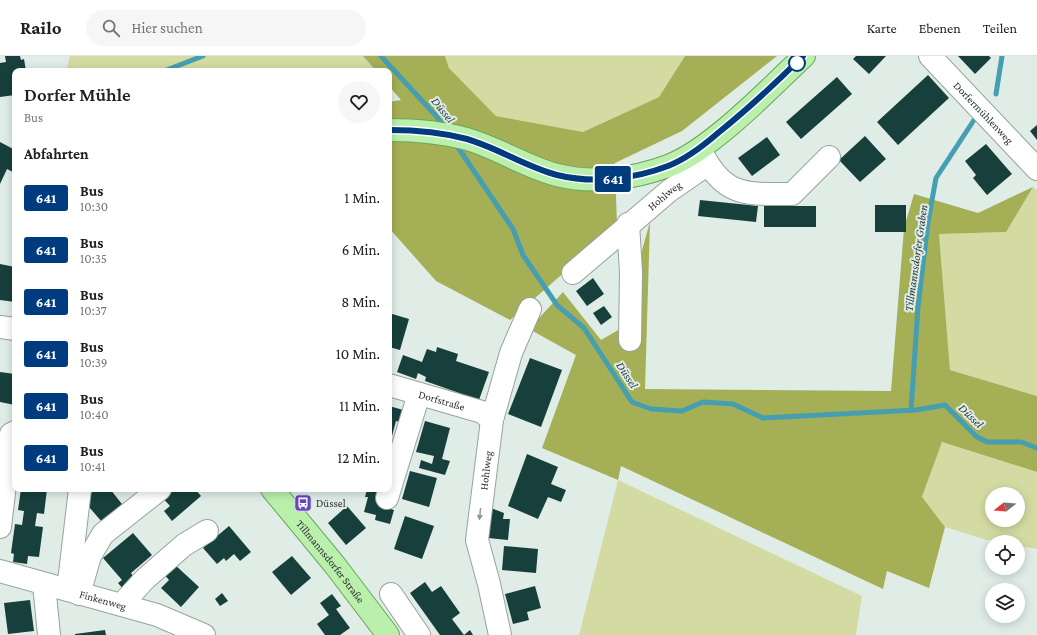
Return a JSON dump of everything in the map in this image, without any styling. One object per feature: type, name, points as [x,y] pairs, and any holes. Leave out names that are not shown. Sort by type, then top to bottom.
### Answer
[{"type":"main road","points":[[392,130],[420,130],[467,139],[557,175],[580,179],[606,180],[637,175],[704,156],[734,121],[804,56]]},
{"type":"main road","name":"Tillmannsdorfer Straße","points":[[274,492],[337,568],[388,635]]},
{"type":"street","name":"Dorfermühlenweg","points":[[930,56],[1037,169]]},
{"type":"street","points":[[704,156],[728,186],[747,194],[792,194],[829,157]]},
{"type":"street","name":"Hohlweg","points":[[573,273],[628,224],[669,191],[704,156]]},
{"type":"street","points":[[628,224],[631,272],[630,340]]},
{"type":"street","name":"Hohlweg","points":[[500,635],[489,584],[477,540],[492,420],[511,353],[530,309]]},
{"type":"street","points":[[0,327],[12,328]]},
{"type":"street","name":"Dorfstraße","points":[[392,386],[482,412],[492,420]]},
{"type":"street","points":[[392,482],[420,394]]},
{"type":"street","points":[[0,527],[12,434]]},
{"type":"street","points":[[73,592],[80,492]]},
{"type":"street","points":[[73,592],[90,556],[103,534],[156,492]]},
{"type":"street","points":[[387,498],[389,492]]},
{"type":"street","points":[[122,604],[156,570],[184,546],[207,531]]},
{"type":"street","name":"Finkenweg","points":[[0,571],[73,592],[122,604],[180,624],[204,635]]},
{"type":"street","points":[[44,584],[49,635]]},
{"type":"street","points":[[391,594],[419,635]]},
{"type":"green space","points":[[70,56],[363,56],[373,68],[67,68]]},
{"type":"green space","points":[[363,56],[445,56],[449,68],[496,116],[583,132],[659,97],[685,56],[777,56],[682,131],[615,163],[617,226],[510,320],[436,281],[392,231],[392,102],[401,100],[392,90],[392,68],[373,68]]},
{"type":"green space","points":[[445,56],[685,56],[659,97],[583,132],[496,116],[449,68]]},
{"type":"green space","points":[[1033,187],[1037,190],[1037,396],[950,370],[939,234],[1005,232]]},
{"type":"green space","points":[[1033,187],[1006,232],[939,234],[950,370],[1037,396],[1037,472],[942,442],[922,497],[945,527],[929,588],[887,571],[883,589],[621,466],[618,480],[542,448],[576,355],[529,329],[563,292],[601,340],[620,329],[650,222],[645,389],[891,391],[904,228],[914,194],[978,213]]},
{"type":"green space","points":[[942,442],[1037,472],[1037,549],[1025,547],[1025,535],[985,535],[985,539],[945,527],[922,498]]},
{"type":"green space","points":[[618,480],[862,596],[856,635],[579,635]]},
{"type":"building","points":[[5,56],[20,56],[21,60],[24,59],[26,68],[12,68],[12,95],[0,97],[0,63],[6,62]]},
{"type":"building","points":[[856,56],[886,56],[869,74],[853,59]]},
{"type":"building","points":[[958,56],[989,56],[991,58],[975,74]]},
{"type":"building","points":[[928,75],[949,98],[898,145],[877,122]]},
{"type":"building","points":[[837,77],[852,94],[801,139],[786,122]]},
{"type":"building","points":[[1037,125],[1037,140],[1030,131]]},
{"type":"building","points":[[865,136],[886,159],[860,182],[839,160]]},
{"type":"building","points":[[767,137],[780,155],[752,176],[738,158]]},
{"type":"building","points":[[0,142],[12,148],[12,172],[7,169],[0,184]]},
{"type":"building","points":[[986,144],[1012,174],[987,195],[973,178],[976,175],[965,161]]},
{"type":"building","points":[[700,200],[758,206],[756,222],[698,216]]},
{"type":"building","points":[[875,205],[906,205],[906,232],[875,232]]},
{"type":"building","points":[[764,206],[816,206],[816,227],[764,227]]},
{"type":"building","points":[[0,264],[12,266],[12,302],[0,300]]},
{"type":"building","points":[[593,278],[604,294],[587,306],[576,291]]},
{"type":"building","points":[[604,306],[612,317],[601,325],[593,313]]},
{"type":"building","points":[[392,314],[409,319],[400,350],[392,348]]},
{"type":"building","points":[[437,347],[458,354],[456,361],[489,372],[479,400],[425,381],[426,377],[418,373],[416,379],[397,372],[403,355],[422,362],[427,349],[436,352]]},
{"type":"building","points":[[530,358],[562,370],[541,427],[508,414]]},
{"type":"building","points":[[0,372],[12,374],[12,404],[0,402]]},
{"type":"building","points":[[392,407],[407,411],[403,423],[396,421],[392,436]]},
{"type":"building","points":[[425,421],[450,428],[442,459],[450,461],[445,475],[419,468],[421,460],[432,464],[434,456],[416,452]]},
{"type":"building","points":[[527,454],[558,467],[551,484],[566,490],[561,502],[548,497],[538,519],[508,506]]},
{"type":"building","points":[[410,471],[437,478],[429,507],[402,499]]},
{"type":"building","points":[[21,492],[47,492],[44,514],[37,513],[35,526],[43,527],[39,557],[28,556],[27,564],[13,562],[14,554],[11,553],[15,524],[22,525],[24,511],[18,510]]},
{"type":"building","points":[[92,492],[112,492],[122,504],[102,522],[83,500]]},
{"type":"building","points":[[166,492],[198,492],[201,496],[172,521],[164,511],[170,506],[161,496]]},
{"type":"building","points":[[366,492],[382,492],[387,508],[394,510],[390,524],[375,520],[376,515],[364,512],[368,497],[365,497]]},
{"type":"building","points":[[347,506],[366,528],[346,545],[328,523]]},
{"type":"building","points":[[491,508],[504,513],[503,519],[510,519],[508,540],[488,538]]},
{"type":"building","points":[[405,516],[434,526],[422,559],[394,549]]},
{"type":"building","points":[[229,526],[251,552],[240,561],[234,554],[226,561],[224,558],[217,564],[203,548]]},
{"type":"building","points":[[133,533],[152,555],[131,573],[136,581],[124,590],[118,583],[122,580],[103,558]]},
{"type":"building","points":[[504,546],[538,549],[536,573],[502,570]]},
{"type":"building","points":[[292,556],[311,578],[291,595],[272,572]]},
{"type":"building","points":[[173,563],[199,587],[181,607],[161,588],[169,580],[163,573]]},
{"type":"building","points":[[425,582],[432,592],[441,586],[460,613],[452,619],[464,635],[440,635],[410,593]]},
{"type":"building","points":[[535,586],[541,608],[527,612],[529,620],[513,624],[505,594]]},
{"type":"building","points":[[222,593],[228,601],[220,606],[215,599]]},
{"type":"building","points":[[332,594],[341,606],[336,609],[350,628],[340,635],[325,635],[317,624],[329,615],[320,603]]},
{"type":"building","points":[[30,600],[34,631],[8,634],[4,603]]},
{"type":"building","points":[[105,630],[106,635],[75,635],[75,634]]},
{"type":"building","points":[[470,630],[473,635],[464,635]]},
{"type":"waterway","points":[[172,68],[203,56]]},
{"type":"waterway","name":"Düssel","points":[[381,56],[437,117],[444,127]]},
{"type":"waterway","name":"Tillmannsdorfer Graben","points":[[996,94],[1002,56]]},
{"type":"waterway","name":"Tillmannsdorfer Graben","points":[[911,410],[918,307],[928,222],[936,178],[974,120]]},
{"type":"waterway","name":"Düssel","points":[[455,143],[513,229],[523,255],[557,305],[584,328],[632,402],[651,409],[682,411],[703,402],[733,404],[763,418],[916,410],[945,405],[977,437],[987,442],[1021,442],[1037,448]]},
{"type":"bus line","name":"641","points":[[392,130],[420,130],[467,139],[557,175],[580,179],[606,180],[637,175],[669,166],[700,148],[734,121],[772,87],[803,56]]},
{"type":"place","name":"Düssel","points":[[303,503]]}]
